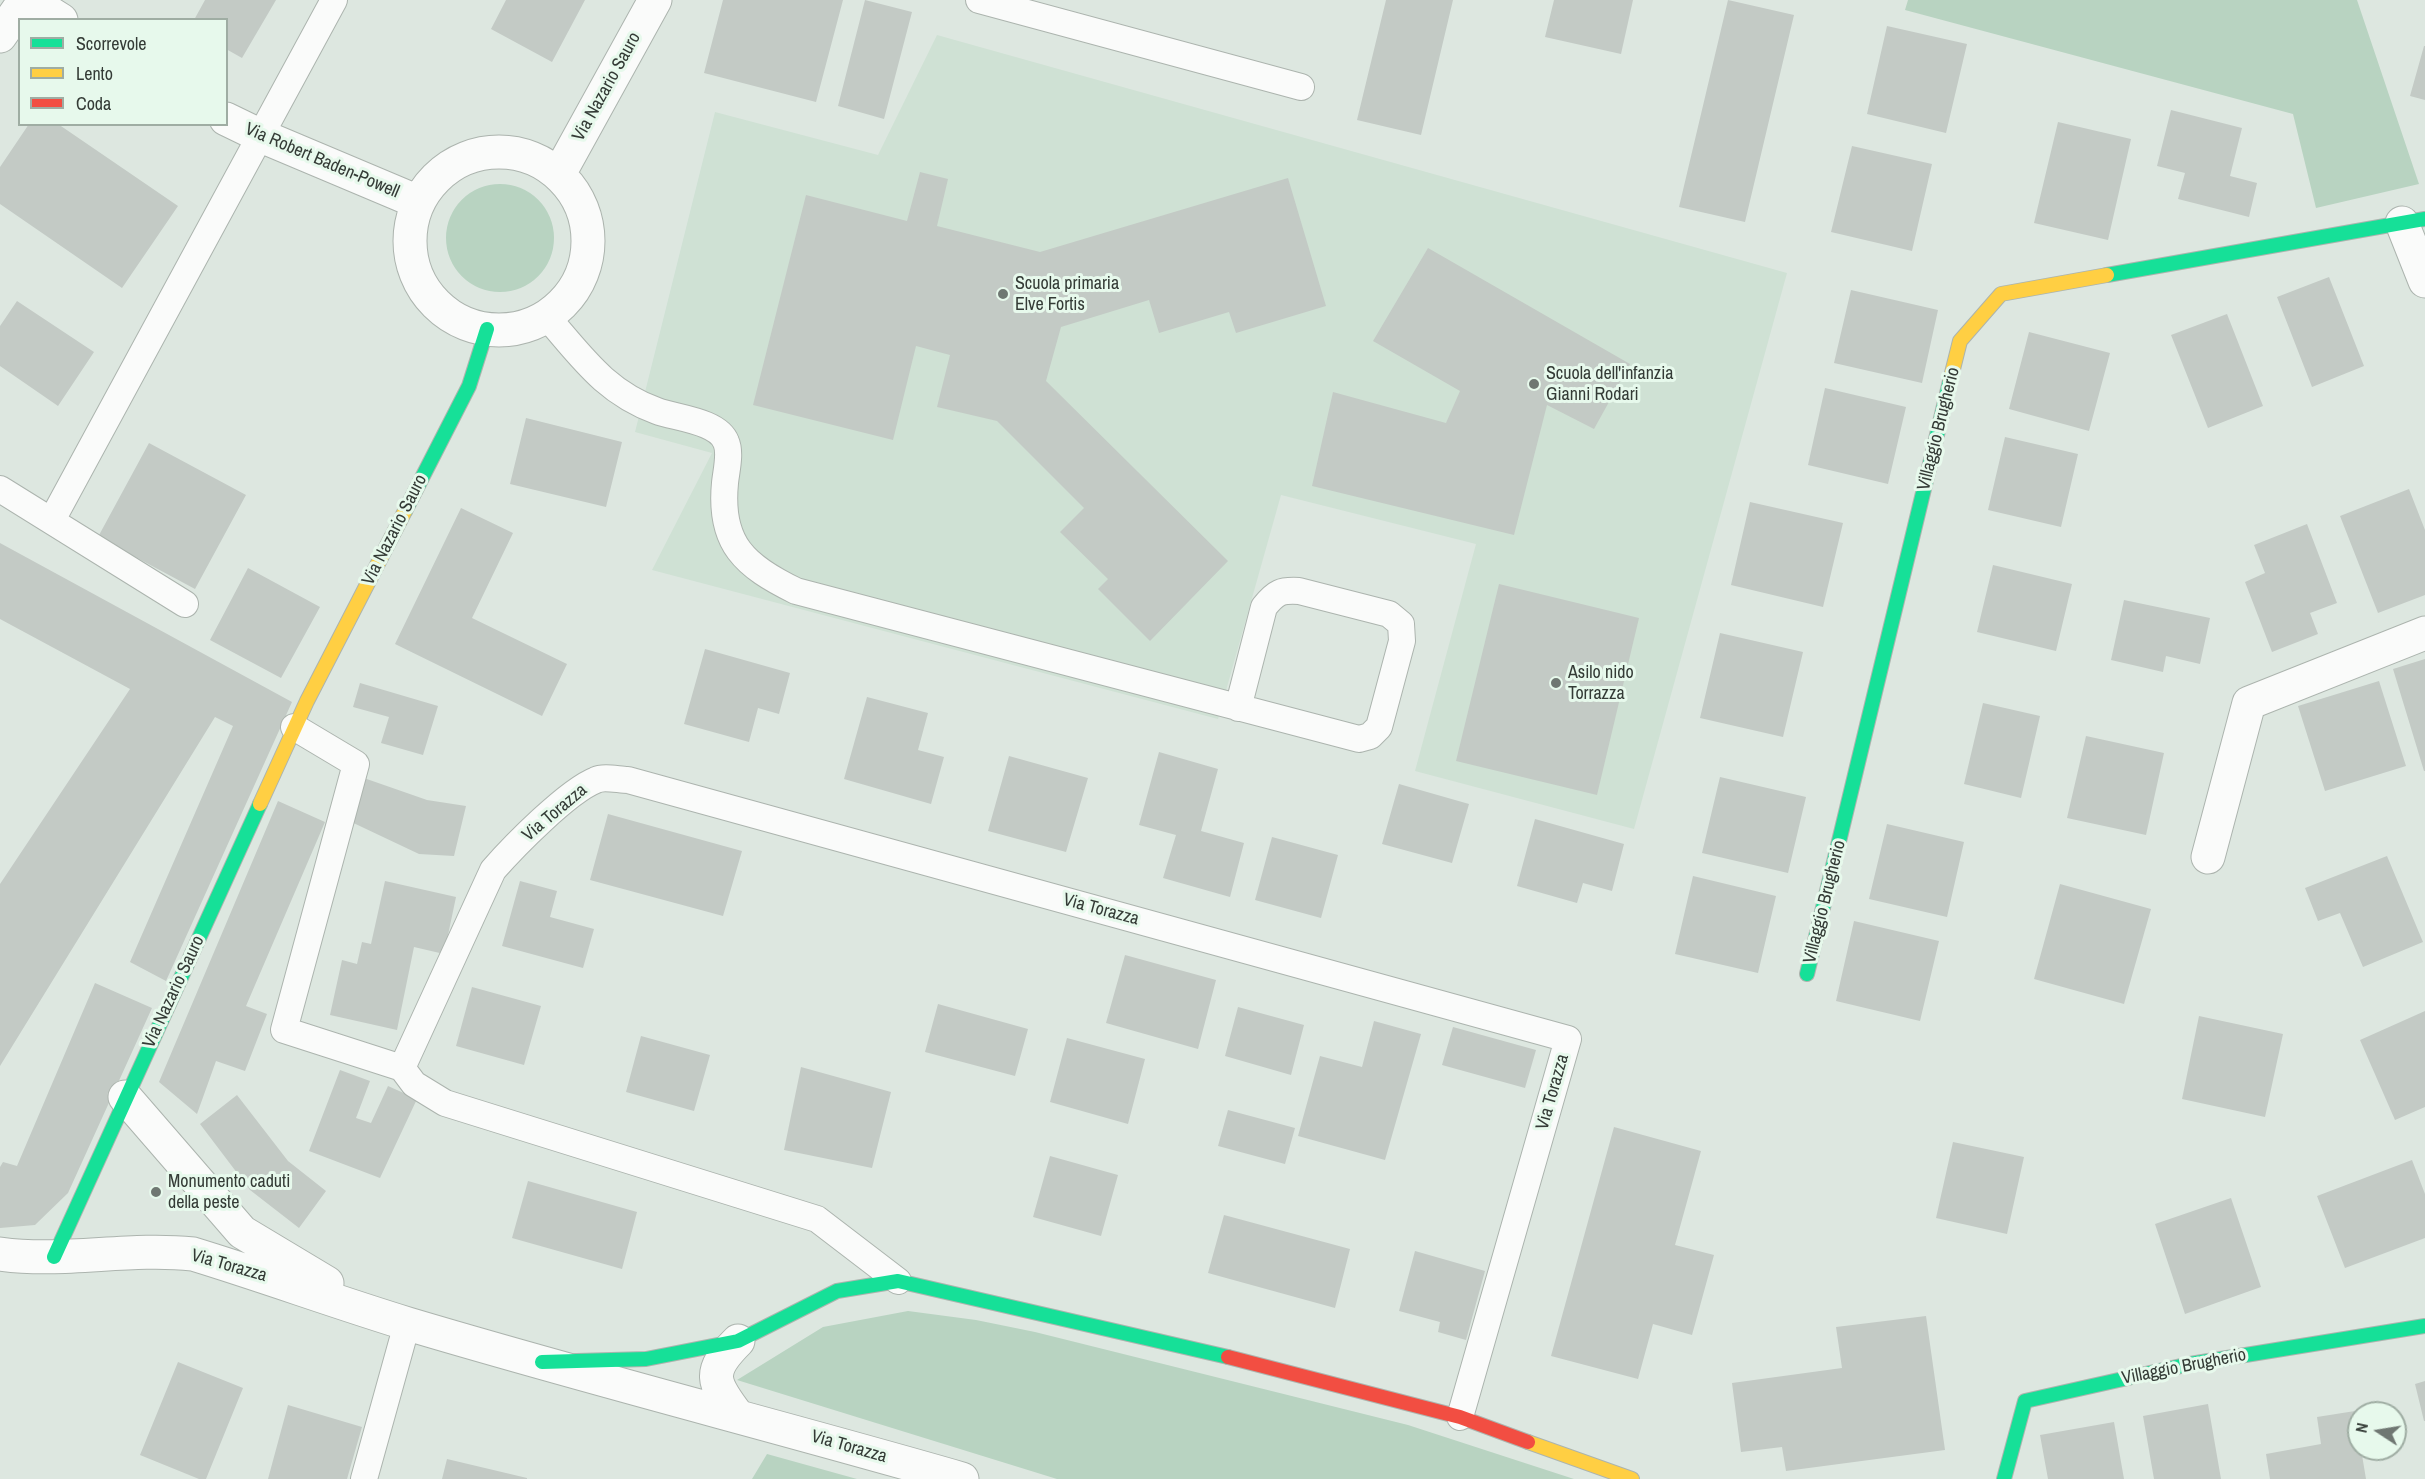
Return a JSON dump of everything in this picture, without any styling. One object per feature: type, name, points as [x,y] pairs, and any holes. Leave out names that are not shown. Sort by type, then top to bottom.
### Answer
[{"type":"street","points":[[0,36],[27,0],[58,18]]},
{"type":"street","name":"Via Nazario Sauro","points":[[559,174],[655,0]]},
{"type":"street","name":"Via Robert Baden-Powell","points":[[228,120],[418,202]]},
{"type":"street","points":[[500,151],[526,155],[549,166],[559,174],[568,183],[581,204],[588,229],[588,255],[580,279],[567,300],[547,317],[524,327],[498,331],[473,327],[450,316],[431,299],[417,277],[410,253],[410,227],[418,202],[452,164],[475,154],[500,151]]},
{"type":"street","name":"Villaggio Brugherio","points":[[1807,974],[1960,342],[2001,294],[2413,221],[2425,281]]},
{"type":"street","name":"Via Nazario Sauro","points":[[54,1257],[294,728],[461,403],[476,368],[487,329]]},
{"type":"street","points":[[2208,857],[2249,703],[2425,633]]},
{"type":"street","name":"Via Torazza","points":[[126,1096],[242,1232],[394,1319]]},
{"type":"street","name":"Via Torazza","points":[[0,1254],[54,1257],[135,1251],[193,1254],[394,1319],[962,1479]]},
{"type":"street","name":"Via Torazza","points":[[542,1362],[646,1359],[738,1341],[837,1291],[898,1281],[1286,1371],[1460,1417],[1632,1479]]},
{"type":"street","name":"Villaggio Brugherio","points":[[2004,1479],[2025,1401],[2190,1364],[2425,1326]]},
{"type":"street","name":"Via Torazza","points":[[737,1415],[718,1389],[715,1378],[723,1355],[738,1341]]},
{"type":"lane","points":[[52,520],[334,0]]},
{"type":"lane","points":[[979,0],[1301,87]]},
{"type":"lane","points":[[547,317],[604,382],[628,398],[657,411],[704,424],[716,430],[726,442],[727,459],[723,504],[728,531],[741,555],[766,576],[796,591],[1238,708],[1359,740],[1370,736],[1379,727],[1402,641],[1401,624],[1389,614],[1299,591],[1284,590],[1272,597],[1264,607],[1238,708]]},
{"type":"lane","points":[[0,489],[185,604]]},
{"type":"lane","points":[[294,728],[356,764],[284,1030],[408,1076]]},
{"type":"lane","name":"Via Torazza","points":[[898,1281],[817,1219],[445,1103],[408,1076],[493,870],[511,850],[575,792],[597,778],[628,780],[1568,1038],[1460,1417]]},
{"type":"lane","points":[[363,1479],[394,1319]]},
{"type":"shaded area","points":[[1908,0],[2357,0],[2419,184],[2316,208],[2293,114],[1905,10]]},
{"type":"shaded area","name":"Scuola primaria Elve Fortis","points":[[937,35],[1787,273],[1634,829],[1415,771],[1476,544],[1281,495],[1218,719],[652,570],[712,453],[635,432],[715,112],[878,155]]},
{"type":"shaded area","points":[[500,184],[521,188],[538,200],[550,217],[554,238],[550,259],[538,276],[521,288],[500,292],[479,288],[462,276],[450,259],[446,238],[450,217],[462,200],[479,188]]},
{"type":"shaded area","points":[[908,1311],[976,1320],[1035,1332],[1408,1425],[1574,1479],[1057,1479],[737,1380],[823,1327]]},
{"type":"shaded area","points":[[767,1454],[857,1479],[752,1479]]},
{"type":"building","points":[[205,0],[276,0],[242,58],[228,50],[228,18],[195,18]]},
{"type":"building","points":[[506,0],[585,0],[552,62],[491,29]]},
{"type":"building","points":[[723,0],[843,0],[816,102],[704,73]]},
{"type":"building","points":[[865,0],[912,12],[884,119],[838,106]]},
{"type":"building","points":[[1386,0],[1453,0],[1421,135],[1357,120]]},
{"type":"building","points":[[1554,0],[1633,0],[1621,54],[1545,37]]},
{"type":"building","points":[[1728,0],[1794,15],[1745,222],[1679,207]]},
{"type":"building","points":[[1887,26],[1967,44],[1946,133],[1867,114]]},
{"type":"building","points":[[2425,46],[2425,100],[2410,96]]},
{"type":"building","points":[[2171,110],[2242,128],[2230,176],[2257,183],[2249,217],[2178,199],[2185,173],[2157,166]]},
{"type":"building","points":[[2058,122],[2131,139],[2108,240],[2034,223]]},
{"type":"building","points":[[28,126],[61,126],[178,206],[122,288],[0,204],[0,167]]},
{"type":"building","points":[[1852,146],[1932,164],[1912,251],[1831,232]]},
{"type":"building","points":[[920,172],[948,179],[937,226],[1040,252],[1288,178],[1326,306],[1236,333],[1229,312],[1159,333],[1149,300],[1061,327],[1046,381],[1228,561],[1150,641],[1098,589],[1108,579],[1060,532],[1084,508],[997,421],[937,407],[950,355],[916,346],[893,440],[753,405],[806,195],[907,221]]},
{"type":"building","points":[[1428,248],[1630,364],[1594,429],[1547,405],[1514,535],[1312,486],[1333,392],[1446,423],[1460,391],[1373,341]]},
{"type":"building","points":[[2329,277],[2364,366],[2312,387],[2277,297]]},
{"type":"building","points":[[1851,290],[1938,310],[1922,383],[1834,363]]},
{"type":"building","points":[[17,301],[94,352],[58,406],[0,366],[0,326]]},
{"type":"building","points":[[2227,314],[2263,406],[2208,428],[2171,335]]},
{"type":"building","points":[[2029,332],[2110,353],[2089,431],[2009,409]]},
{"type":"building","points":[[1825,388],[1906,407],[1888,484],[1808,465]]},
{"type":"building","points":[[526,418],[622,442],[606,507],[510,484]]},
{"type":"building","points":[[2005,437],[2078,454],[2061,527],[1988,510]]},
{"type":"building","points":[[149,443],[246,495],[195,589],[98,537]]},
{"type":"building","points":[[2409,489],[2425,530],[2425,595],[2378,613],[2340,516]]},
{"type":"building","points":[[1750,502],[1843,523],[1823,607],[1731,585]]},
{"type":"building","points":[[461,508],[513,533],[472,618],[567,664],[542,716],[395,644]]},
{"type":"building","points":[[2307,524],[2337,603],[2310,613],[2318,634],[2272,652],[2245,582],[2265,573],[2254,545]]},
{"type":"building","points":[[0,543],[292,702],[166,981],[130,962],[233,726],[215,717],[0,1066],[0,884],[130,689],[0,619]]},
{"type":"building","points":[[1993,565],[2072,584],[2056,651],[1977,632]]},
{"type":"building","points":[[248,568],[320,607],[281,678],[210,640]]},
{"type":"building","points":[[1499,584],[1639,618],[1597,795],[1456,761]]},
{"type":"building","points":[[2124,600],[2210,618],[2200,664],[2166,656],[2163,672],[2111,660]]},
{"type":"building","points":[[1720,633],[1803,652],[1783,737],[1700,718]]},
{"type":"building","points":[[705,649],[790,673],[779,714],[758,708],[749,742],[684,724]]},
{"type":"building","points":[[2425,659],[2425,771],[2424,771],[2393,669]]},
{"type":"building","points":[[2379,681],[2406,766],[2325,791],[2298,706]]},
{"type":"building","points":[[360,683],[438,706],[423,755],[381,743],[389,717],[353,707]]},
{"type":"building","points":[[867,697],[928,713],[918,750],[944,757],[931,804],[844,779]]},
{"type":"building","points":[[1983,703],[2040,716],[2021,798],[1964,784]]},
{"type":"building","points":[[2086,736],[2164,753],[2146,835],[2067,818]]},
{"type":"building","points":[[1159,752],[1218,769],[1201,831],[1244,843],[1230,897],[1163,878],[1176,835],[1139,825]]},
{"type":"building","points":[[1009,756],[1088,778],[1066,852],[988,831]]},
{"type":"building","points":[[361,777],[427,800],[466,806],[454,856],[419,854],[345,819]]},
{"type":"building","points":[[1720,777],[1806,797],[1788,873],[1702,853]]},
{"type":"building","points":[[1399,784],[1469,804],[1452,863],[1382,844]]},
{"type":"building","points":[[278,801],[325,822],[246,1006],[267,1014],[245,1071],[216,1061],[197,1114],[159,1082]]},
{"type":"building","points":[[608,814],[742,851],[723,916],[590,880]]},
{"type":"building","points":[[1535,819],[1624,844],[1612,891],[1583,883],[1577,903],[1517,886]]},
{"type":"building","points":[[1887,824],[1964,842],[1947,917],[1869,899]]},
{"type":"building","points":[[1272,837],[1338,855],[1321,918],[1255,900]]},
{"type":"building","points":[[2387,856],[2423,942],[2363,967],[2340,913],[2318,921],[2305,888]]},
{"type":"building","points":[[1693,876],[1776,896],[1758,973],[1675,954]]},
{"type":"building","points":[[385,881],[456,897],[444,954],[414,947],[397,1030],[330,1015],[342,960],[357,964],[362,942],[371,944]]},
{"type":"building","points":[[520,881],[557,891],[550,917],[594,929],[583,968],[502,946]]},
{"type":"building","points":[[2060,884],[2151,909],[2124,1004],[2034,979]]},
{"type":"building","points":[[1854,921],[1939,941],[1920,1021],[1836,1001]]},
{"type":"building","points":[[1125,955],[1216,980],[1198,1049],[1106,1023]]},
{"type":"building","points":[[95,983],[152,1008],[68,1193],[35,1225],[0,1228],[0,1167],[3,1162],[17,1166]]},
{"type":"building","points":[[472,987],[541,1006],[524,1065],[456,1046]]},
{"type":"building","points":[[938,1004],[1028,1029],[1015,1076],[925,1052]]},
{"type":"building","points":[[1238,1007],[1304,1025],[1291,1075],[1225,1056]]},
{"type":"building","points":[[2425,1011],[2425,1107],[2395,1120],[2360,1040]]},
{"type":"building","points":[[2199,1016],[2283,1034],[2265,1117],[2182,1099]]},
{"type":"building","points":[[1374,1021],[1421,1034],[1385,1160],[1298,1136],[1320,1056],[1362,1067]]},
{"type":"building","points":[[1453,1027],[1536,1050],[1525,1088],[1442,1065]]},
{"type":"building","points":[[641,1036],[710,1055],[694,1111],[626,1092]]},
{"type":"building","points":[[1067,1038],[1145,1059],[1128,1124],[1050,1102]]},
{"type":"building","points":[[801,1067],[891,1092],[872,1168],[784,1150]]},
{"type":"building","points":[[340,1070],[370,1081],[356,1118],[371,1123],[388,1086],[417,1099],[380,1178],[309,1151]]},
{"type":"building","points":[[237,1095],[288,1161],[326,1191],[299,1228],[250,1190],[200,1124]]},
{"type":"building","points":[[1228,1110],[1295,1128],[1285,1164],[1218,1146]]},
{"type":"building","points":[[1614,1127],[1701,1151],[1675,1245],[1714,1255],[1692,1335],[1653,1324],[1638,1379],[1551,1356]]},
{"type":"building","points":[[1953,1142],[2024,1157],[2007,1234],[1936,1218]]},
{"type":"building","points":[[1050,1156],[1118,1175],[1101,1236],[1033,1217]]},
{"type":"building","points":[[2412,1160],[2425,1194],[2425,1238],[2345,1268],[2317,1196]]},
{"type":"building","points":[[528,1181],[637,1212],[622,1269],[512,1238]]},
{"type":"building","points":[[2231,1198],[2261,1287],[2185,1314],[2155,1224]]},
{"type":"building","points":[[1224,1215],[1350,1249],[1335,1308],[1208,1273]]},
{"type":"building","points":[[1415,1251],[1485,1271],[1466,1340],[1438,1332],[1440,1322],[1399,1311]]},
{"type":"building","points":[[1926,1316],[1945,1450],[1786,1471],[1782,1447],[1741,1452],[1732,1383],[1842,1368],[1836,1327]]},
{"type":"building","points":[[178,1362],[243,1388],[206,1479],[199,1479],[140,1455]]},
{"type":"building","points":[[2425,1381],[2425,1421],[2424,1421],[2415,1384]]},
{"type":"building","points":[[2208,1404],[2221,1479],[2154,1479],[2143,1416]]},
{"type":"building","points":[[288,1405],[362,1427],[347,1479],[268,1479]]},
{"type":"building","points":[[2347,1412],[2347,1461],[2363,1461],[2366,1479],[2270,1479],[2266,1454],[2321,1444],[2317,1417]]},
{"type":"building","points":[[2114,1422],[2124,1479],[2048,1479],[2040,1435]]},
{"type":"building","points":[[447,1459],[527,1478],[527,1479],[442,1479]]},
{"type":"traffic: fast","points":[[2107,275],[2425,219]]},
{"type":"traffic: fast","points":[[405,511],[469,386],[487,329]]},
{"type":"traffic: fast","points":[[1807,974],[1950,381]]},
{"type":"traffic: fast","points":[[54,1257],[260,804]]},
{"type":"traffic: fast","points":[[542,1362],[646,1359],[738,1341],[837,1291],[898,1281],[1228,1357]]},
{"type":"traffic: fast","points":[[2004,1479],[2025,1401],[2190,1364],[2425,1326]]},
{"type":"traffic: slow","points":[[1950,381],[1960,341],[2001,294],[2107,275]]},
{"type":"traffic: slow","points":[[260,804],[307,701],[405,511]]},
{"type":"traffic: slow","points":[[1528,1442],[1632,1479]]},
{"type":"traffic: jam","points":[[1228,1357],[1460,1417],[1528,1442]]},
{"type":"place","name":"Scuola primaria Elve Fortis","points":[[1003,294]]},
{"type":"place","name":"Scuola dell'infanzia Gianni Rodari","points":[[1534,384]]},
{"type":"place","name":"Asilo nido Torrazza","points":[[1556,683]]},
{"type":"place","name":"Monumento caduti della peste","points":[[156,1192]]}]
